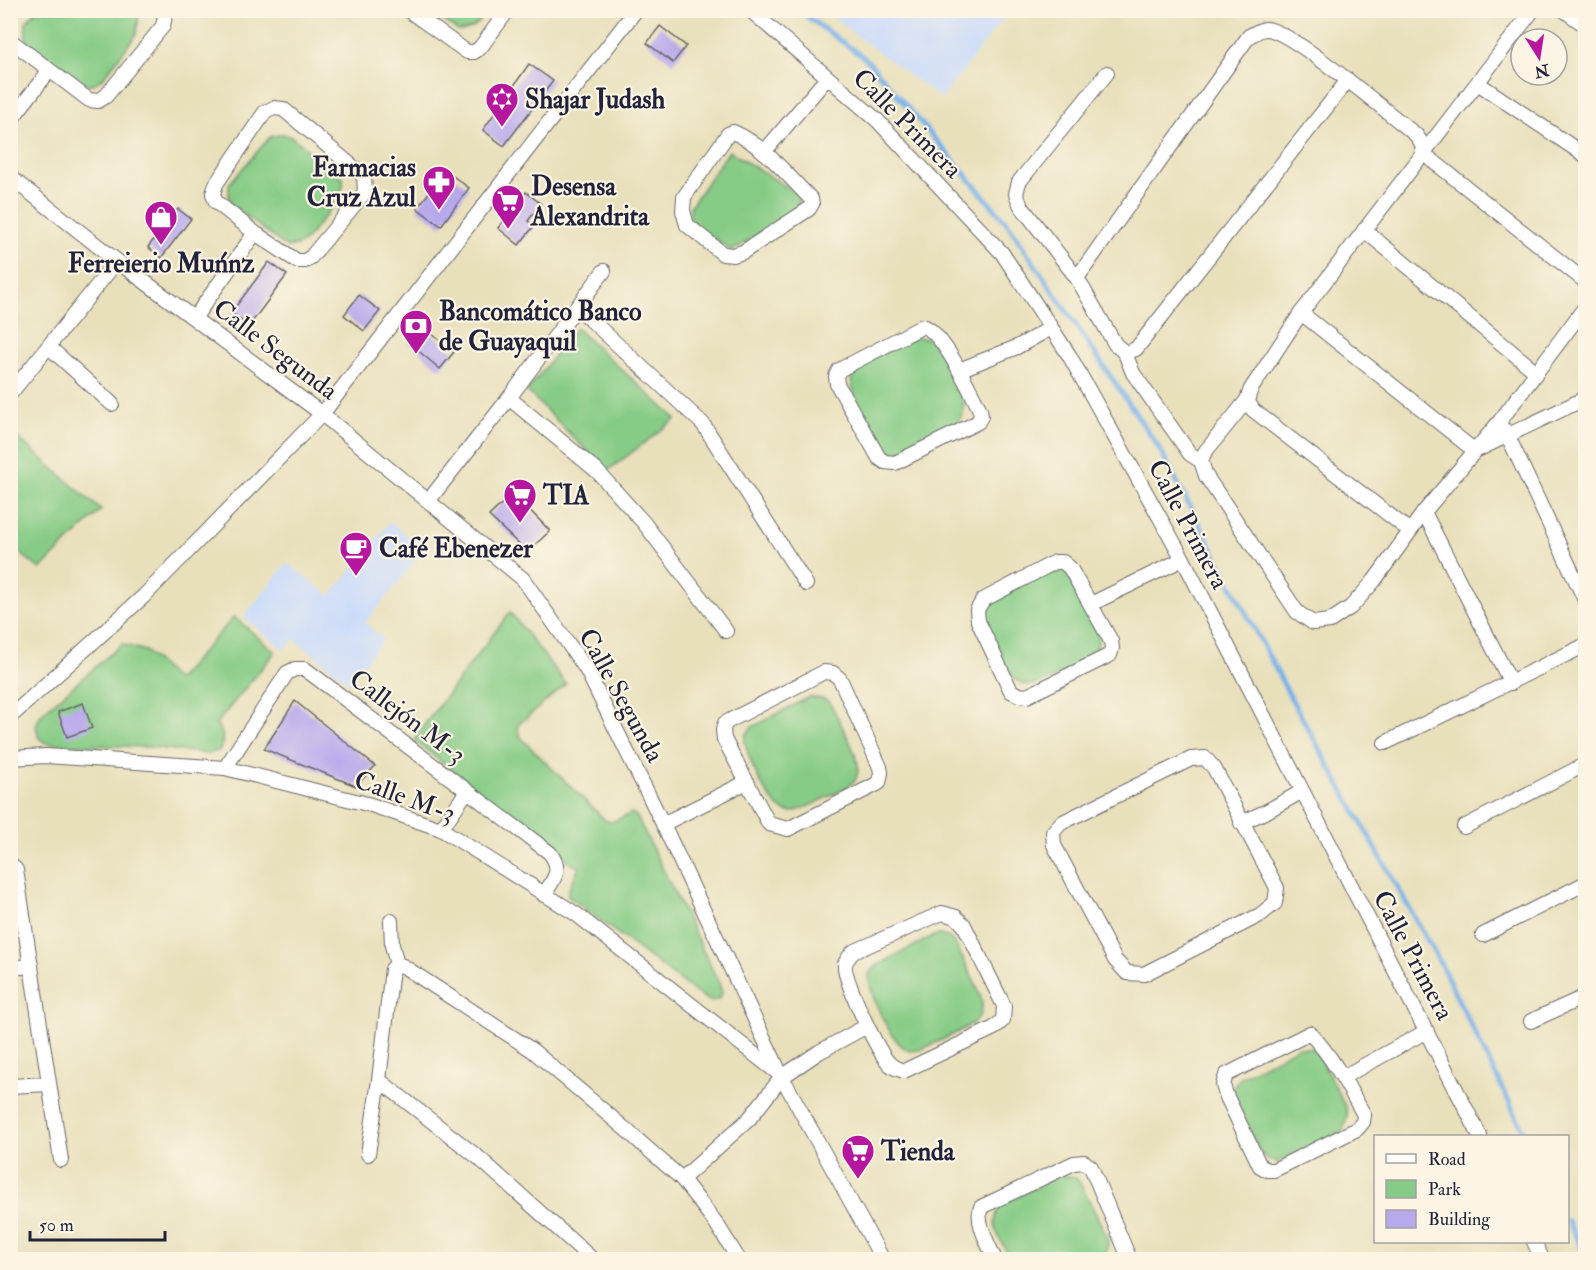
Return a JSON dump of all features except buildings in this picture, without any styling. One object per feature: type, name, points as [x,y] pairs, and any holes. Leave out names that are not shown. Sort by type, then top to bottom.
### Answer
[{"type":"street","points":[[10,40],[89,100],[98,101],[106,96],[163,26],[165,16],[161,10]]},
{"type":"street","points":[[408,10],[467,52],[474,52],[480,48],[508,10]]},
{"type":"street","points":[[10,717],[144,596],[322,414],[636,10]]},
{"type":"street","name":"Calle Primera","points":[[750,10],[878,122],[1002,253],[1074,365],[1183,559],[1479,1135]]},
{"type":"street","points":[[1201,461],[1205,452],[1247,400],[1251,389],[1301,313],[1479,84],[1533,10]]},
{"type":"street","points":[[1564,10],[1586,26]]},
{"type":"street","points":[[1077,278],[1249,36],[1264,29],[1281,33],[1348,80],[1416,135],[1424,154],[1586,282]]},
{"type":"street","points":[[10,121],[49,70]]},
{"type":"street","points":[[1107,73],[1019,182],[1016,194],[1021,206],[1077,278],[1115,344],[1125,353],[1133,373],[1190,454],[1201,461],[1206,476],[1297,612],[1313,623],[1330,621],[1351,607],[1374,581],[1424,512],[1500,421],[1586,306]]},
{"type":"street","points":[[764,152],[827,78]]},
{"type":"street","points":[[1125,353],[1136,349],[1348,80]]},
{"type":"street","points":[[1479,84],[1586,156]]},
{"type":"street","points":[[274,108],[283,109],[364,176],[365,192],[311,257],[305,261],[297,261],[255,233],[216,201],[213,194],[216,184],[265,112],[274,108]]},
{"type":"street","points":[[733,132],[742,136],[764,152],[811,199],[812,204],[809,210],[742,252],[733,255],[723,254],[687,225],[683,211],[684,197],[728,134],[733,132]]},
{"type":"street","name":"Calle Segunda","points":[[10,177],[117,261],[322,414],[524,579],[586,669],[663,824],[782,1077],[883,1260]]},
{"type":"street","points":[[1364,230],[1535,372]]},
{"type":"street","points":[[195,317],[255,233]]},
{"type":"street","points":[[10,394],[117,261]]},
{"type":"street","points":[[429,500],[578,308],[604,271]]},
{"type":"street","points":[[578,308],[703,424],[806,584]]},
{"type":"street","points":[[1301,313],[1475,451]]},
{"type":"street","points":[[923,326],[935,332],[959,370],[980,410],[981,416],[978,422],[895,463],[885,462],[879,458],[837,384],[836,376],[839,370],[923,326]]},
{"type":"street","points":[[959,370],[1017,347],[1050,328]]},
{"type":"street","points":[[49,346],[112,404]]},
{"type":"street","points":[[509,398],[597,471],[644,523],[726,631]]},
{"type":"street","points":[[1475,451],[1586,398]]},
{"type":"street","points":[[1247,400],[1253,410],[1410,531]]},
{"type":"street","points":[[1500,421],[1509,435],[1586,602]]},
{"type":"street","points":[[1424,512],[1511,683]]},
{"type":"street","points":[[1091,604],[1183,559]]},
{"type":"street","points":[[1055,562],[1063,562],[1070,568],[1091,604],[1111,641],[1110,655],[1027,696],[1011,691],[978,621],[977,610],[983,600],[1055,562]]},
{"type":"street","points":[[1385,743],[1586,645]]},
{"type":"street","name":"Callejón M-3","points":[[225,768],[286,673],[295,669],[305,669],[550,853],[556,862],[557,871],[544,895]]},
{"type":"street","points":[[824,672],[833,673],[840,679],[880,767],[879,783],[788,828],[769,824],[747,782],[724,739],[725,723],[824,672]]},
{"type":"street","name":"Calle M-3","points":[[10,758],[46,756],[225,768],[371,805],[441,830],[576,914],[741,1042],[782,1077]]},
{"type":"street","points":[[1205,758],[1214,768],[1241,823],[1277,888],[1275,903],[1260,915],[1144,974],[1127,973],[1115,960],[1054,845],[1053,832],[1061,824],[1191,759],[1205,758]]},
{"type":"street","points":[[1464,827],[1586,764]]},
{"type":"street","points":[[663,824],[747,782]]},
{"type":"street","points":[[441,830],[467,791]]},
{"type":"street","points":[[1241,823],[1267,812],[1301,792]]},
{"type":"street","points":[[10,864],[16,870],[61,1160]]},
{"type":"street","points":[[1483,935],[1586,884]]},
{"type":"street","points":[[942,913],[956,917],[964,925],[1004,1006],[1003,1020],[994,1028],[904,1071],[892,1067],[886,1060],[867,1026],[845,973],[845,963],[853,952],[942,913]]},
{"type":"street","points":[[391,921],[392,945],[397,965]]},
{"type":"street","points":[[368,1154],[392,969],[397,965],[403,966],[532,1050],[681,1179],[716,1222],[740,1260]]},
{"type":"street","points":[[10,968],[31,966]]},
{"type":"street","points":[[1532,1021],[1586,996]]},
{"type":"street","points":[[681,1179],[749,1119],[782,1077],[819,1052],[867,1026]]},
{"type":"street","points":[[1343,1077],[1427,1031]]},
{"type":"street","points":[[1310,1033],[1324,1048],[1343,1077],[1364,1115],[1363,1122],[1357,1129],[1274,1170],[1267,1170],[1260,1166],[1226,1095],[1223,1084],[1226,1075],[1310,1033]]},
{"type":"street","points":[[379,1080],[479,1158],[584,1249],[593,1260]]},
{"type":"street","points":[[10,1086],[49,1084]]},
{"type":"street","points":[[995,1260],[980,1222],[978,1214],[981,1207],[1074,1163],[1084,1162],[1091,1167],[1130,1260]]},
{"type":"street","points":[[1534,1243],[1543,1260]]},
{"type":"shaded area","points":[[824,11],[1009,11],[941,99]]},
{"type":"shaded area","points":[[390,522],[425,550],[365,623],[384,639],[349,683],[294,639],[284,650],[243,617],[287,563],[330,596]]},
{"type":"green space","points":[[36,11],[134,11],[139,16],[136,35],[103,78],[94,84],[83,85],[28,44],[26,22]]},
{"type":"green space","points":[[432,11],[488,11],[476,25],[458,31]]},
{"type":"green space","points":[[283,134],[292,137],[343,178],[340,197],[306,240],[297,246],[286,247],[232,205],[229,197],[229,184],[270,137]]},
{"type":"green space","points":[[729,151],[795,192],[799,200],[799,208],[732,251],[690,219],[690,207]]},
{"type":"green space","points":[[576,328],[676,419],[607,471],[527,391]]},
{"type":"green space","points":[[915,337],[930,339],[936,344],[963,398],[963,410],[961,417],[953,426],[907,450],[892,452],[880,445],[875,438],[856,399],[851,381],[852,375],[871,359]]},
{"type":"green space","points":[[11,432],[101,510],[40,569],[11,546]]},
{"type":"green space","points":[[1049,570],[1064,572],[1070,577],[1098,632],[1098,644],[1094,654],[1088,659],[1041,683],[1026,685],[1012,676],[1005,665],[988,629],[985,612],[993,601]]},
{"type":"green space","points":[[510,612],[566,684],[518,725],[519,734],[606,821],[612,822],[632,813],[637,817],[719,983],[722,993],[719,999],[710,1001],[698,994],[568,896],[579,867],[572,864],[416,742],[416,736]]},
{"type":"green space","points":[[234,617],[275,652],[216,724],[222,736],[220,750],[208,754],[150,747],[48,744],[39,738],[36,726],[41,714],[122,644],[145,651],[177,680]]},
{"type":"green space","points":[[809,697],[824,699],[830,703],[855,753],[857,773],[855,780],[843,789],[789,812],[774,802],[759,780],[748,754],[745,736],[752,727]]},
{"type":"green space","points":[[940,935],[954,942],[979,991],[981,1012],[974,1022],[958,1032],[912,1051],[897,1041],[890,1031],[872,993],[869,974],[876,966],[933,936]]},
{"type":"green space","points":[[1298,1047],[1313,1049],[1318,1054],[1346,1108],[1347,1117],[1343,1131],[1276,1163],[1267,1159],[1260,1152],[1233,1094],[1234,1086],[1241,1077]]},
{"type":"green space","points":[[1059,1175],[1074,1177],[1079,1181],[1107,1236],[1108,1244],[1104,1259],[1011,1259],[995,1226],[997,1212],[1002,1205]]},
{"type":"waterway","points":[[798,10],[866,59],[1007,223],[1159,448],[1292,700],[1438,959],[1526,1135]]},
{"type":"waterway","points":[[1569,1223],[1586,1256]]},
{"type":"place","name":"Shajar Judash","points":[[502,128]]},
{"type":"place","name":"Farmacias Cruz Azul","points":[[439,211]]},
{"type":"place","name":"Desensa Alexandrita","points":[[508,230]]},
{"type":"place","name":"Ferreierio Muńnz","points":[[161,246]]},
{"type":"place","name":"Bancomático Banco de Guayaquil","points":[[416,355]]},
{"type":"place","name":"TIA","points":[[520,524]]},
{"type":"place","name":"Café Ebenezer","points":[[356,577]]},
{"type":"place","name":"Tienda","points":[[858,1180]]}]
